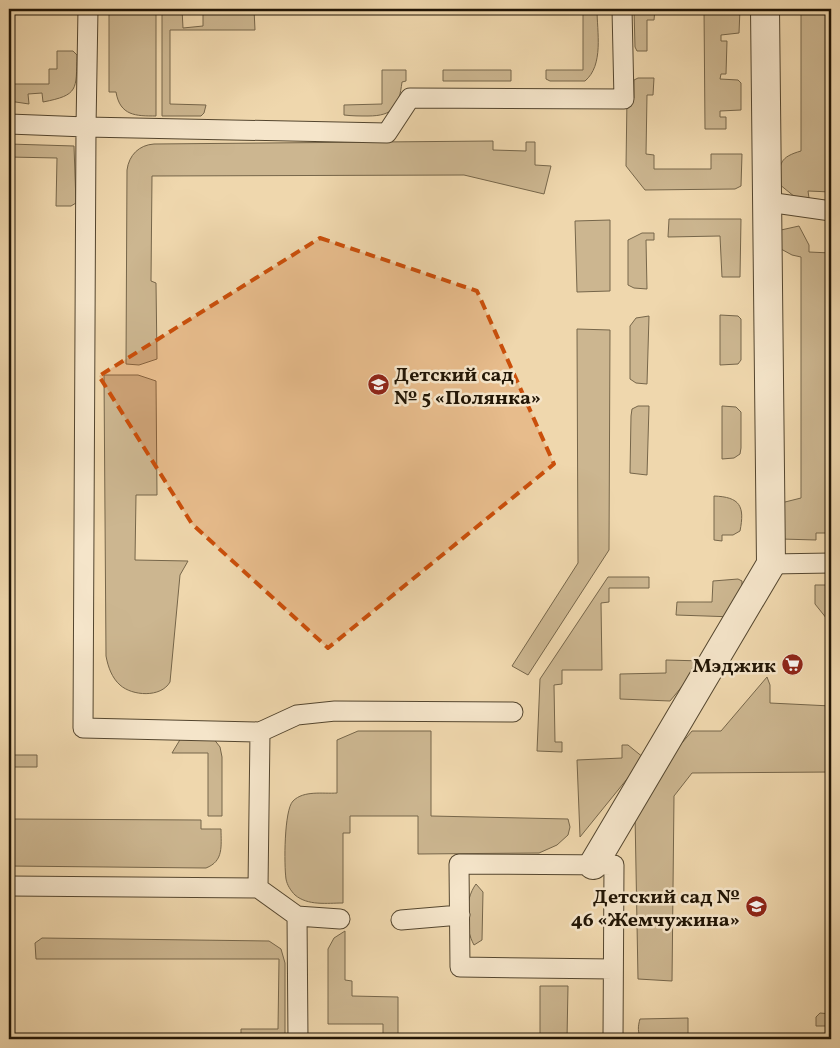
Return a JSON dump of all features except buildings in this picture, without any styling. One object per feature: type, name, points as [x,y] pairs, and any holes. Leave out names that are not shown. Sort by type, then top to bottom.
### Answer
[{"type":"street","points":[[593,865],[771,564],[765,9]]},
{"type":"lane","points":[[88,9],[84,728],[260,732],[297,715],[335,710],[513,712]]},
{"type":"lane","points":[[9,124],[387,133],[410,98],[624,99],[622,9]]},
{"type":"lane","points":[[768,202],[831,211]]},
{"type":"lane","points":[[771,564],[831,563]]},
{"type":"lane","points":[[258,888],[260,732]]},
{"type":"lane","points":[[613,970],[460,967],[459,864],[614,865],[613,1039]]},
{"type":"lane","points":[[9,886],[258,888],[297,916],[340,919]]},
{"type":"lane","points":[[401,920],[460,915]]},
{"type":"lane","points":[[297,916],[298,1039]]},
{"type":"highlighted area","points":[[320,238],[477,291],[554,464],[328,648],[192,524],[99,376]]},
{"type":"shaded area","points":[[53,9],[76,10],[73,13],[53,13]]},
{"type":"shaded area","points":[[109,9],[156,9],[156,116],[142,116],[130,113],[121,106],[116,92],[109,92]]},
{"type":"shaded area","points":[[162,9],[182,9],[183,28],[203,26],[203,9],[254,9],[255,30],[170,30],[170,104],[206,105],[201,116],[162,116]]},
{"type":"shaded area","points":[[583,9],[597,9],[598,48],[595,66],[585,81],[550,81],[546,79],[546,70],[583,70]]},
{"type":"shaded area","points":[[634,9],[655,9],[654,20],[647,20],[647,51],[637,51],[635,47]]},
{"type":"shaded area","points":[[704,9],[740,9],[739,33],[721,35],[721,41],[727,41],[726,74],[721,74],[720,79],[738,80],[741,83],[741,110],[720,111],[720,117],[726,117],[726,129],[705,129]]},
{"type":"shaded area","points":[[801,9],[831,9],[831,192],[808,191],[809,198],[795,197],[779,184],[779,171],[782,162],[794,153],[801,151]]},
{"type":"shaded area","points":[[57,51],[73,51],[77,55],[73,89],[63,97],[43,102],[42,93],[28,94],[29,104],[9,101],[9,84],[49,84],[49,69],[57,69]]},
{"type":"shaded area","points":[[382,70],[406,70],[406,81],[402,82],[399,97],[394,108],[377,116],[344,115],[344,105],[382,104]]},
{"type":"shaded area","points":[[443,70],[511,70],[511,81],[443,81]]},
{"type":"shaded area","points":[[638,78],[654,78],[653,95],[647,95],[646,154],[654,155],[654,169],[711,169],[711,154],[742,154],[741,186],[735,189],[645,190],[626,166],[627,98],[634,98],[634,80]]},
{"type":"shaded area","points":[[493,141],[493,150],[526,151],[526,142],[535,142],[535,165],[551,166],[544,194],[464,175],[152,176],[151,281],[156,283],[157,359],[139,365],[126,364],[127,170],[132,155],[139,149],[154,144]]},
{"type":"shaded area","points":[[9,144],[74,146],[76,203],[71,206],[56,206],[57,158],[9,157]]},
{"type":"shaded area","points":[[669,219],[741,219],[740,277],[722,277],[720,236],[668,237]]},
{"type":"shaded area","points":[[610,220],[610,291],[577,292],[575,221]]},
{"type":"shaded area","points":[[799,226],[809,245],[809,252],[831,253],[831,533],[816,533],[816,540],[781,539],[781,503],[801,498],[801,257],[781,249],[781,230]]},
{"type":"shaded area","points":[[642,233],[654,233],[654,240],[646,240],[647,289],[634,288],[628,285],[628,240]]},
{"type":"shaded area","points":[[720,315],[738,316],[741,319],[741,360],[738,364],[720,365]]},
{"type":"shaded area","points":[[649,316],[647,384],[636,383],[630,379],[630,326],[636,318]]},
{"type":"shaded area","points":[[577,329],[610,330],[609,550],[528,675],[512,666],[578,563]]},
{"type":"shaded area","points":[[104,375],[138,375],[156,381],[157,495],[136,495],[135,560],[188,561],[180,575],[170,682],[160,691],[146,694],[125,689],[120,685],[111,672],[106,656]]},
{"type":"shaded area","points":[[638,406],[649,406],[647,475],[630,473],[631,416],[632,409]]},
{"type":"shaded area","points":[[722,406],[736,407],[741,412],[741,448],[740,454],[734,458],[722,459]]},
{"type":"shaded area","points":[[714,496],[730,498],[739,504],[741,509],[740,531],[733,535],[722,535],[722,541],[714,540]]},
{"type":"shaded area","points":[[608,577],[649,577],[649,588],[609,588],[609,602],[601,603],[602,670],[562,670],[562,684],[554,685],[555,742],[562,742],[562,752],[537,751],[540,679]]},
{"type":"shaded area","points":[[738,579],[742,581],[742,612],[735,617],[676,615],[677,602],[712,602],[713,581]]},
{"type":"shaded area","points":[[815,585],[831,585],[831,619],[827,619],[815,604]]},
{"type":"shaded area","points":[[666,660],[703,661],[670,701],[620,699],[620,674],[666,673]]},
{"type":"shaded area","points":[[767,677],[770,685],[770,703],[831,706],[831,772],[692,773],[674,796],[672,981],[638,979],[635,814],[639,794],[692,731],[721,731]]},
{"type":"shaded area","points":[[358,731],[431,731],[431,816],[568,819],[570,827],[568,835],[557,845],[539,853],[418,854],[418,816],[350,816],[350,833],[343,833],[343,903],[318,903],[300,899],[291,890],[286,879],[285,838],[290,806],[293,801],[303,795],[337,793],[337,740]]},
{"type":"shaded area","points":[[181,738],[213,738],[220,747],[222,757],[222,816],[208,816],[208,753],[172,753]]},
{"type":"shaded area","points":[[622,745],[628,745],[644,758],[580,837],[577,760],[622,758]]},
{"type":"shaded area","points":[[9,755],[37,755],[37,767],[10,767],[9,819]]},
{"type":"shaded area","points":[[9,819],[201,820],[201,829],[221,829],[220,852],[216,861],[206,868],[9,866]]},
{"type":"shaded area","points":[[476,884],[483,892],[482,940],[474,945],[469,931],[467,914],[469,898]]},
{"type":"shaded area","points":[[345,931],[345,980],[352,981],[352,996],[398,997],[398,1039],[383,1039],[383,1024],[328,1024],[328,949],[334,938]]},
{"type":"shaded area","points":[[42,938],[269,941],[281,949],[285,963],[285,1035],[283,1039],[241,1039],[241,1029],[278,1029],[279,959],[36,959],[35,943]]},
{"type":"shaded area","points":[[540,986],[568,986],[567,1039],[540,1039]]},
{"type":"shaded area","points":[[820,1013],[831,1014],[831,1026],[816,1026],[816,1017]]},
{"type":"shaded area","points":[[688,1018],[688,1039],[642,1039],[639,1034],[640,1019]]},
{"type":"place","name":"Детский сад № 5 «Полянка»","points":[[378,385]]},
{"type":"place","name":"Мэджик","points":[[792,665]]},
{"type":"place","name":"Детский сад № 46 «Жемчужина»","points":[[756,907]]}]
